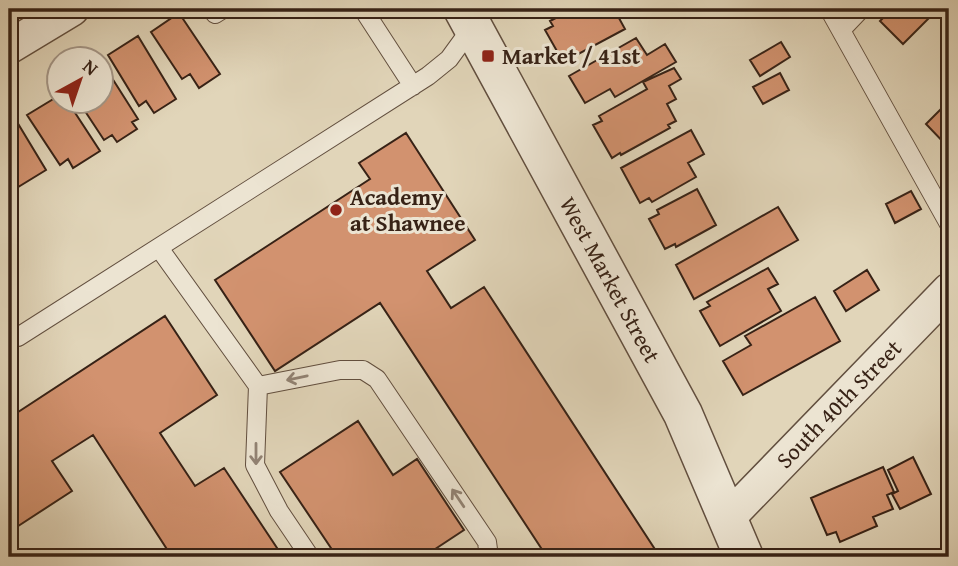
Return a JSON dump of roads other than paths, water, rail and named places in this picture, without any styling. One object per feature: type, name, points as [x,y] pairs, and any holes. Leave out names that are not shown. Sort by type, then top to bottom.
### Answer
[{"type":"street","points":[[9,47],[72,9]]},
{"type":"street","name":"West Market Street","points":[[475,15],[683,414],[744,557]]},
{"type":"street","name":"South 40th Street","points":[[728,518],[949,290]]},
{"type":"lane","points":[[363,9],[413,86]]},
{"type":"lane","points":[[829,9],[949,224]]},
{"type":"lane","points":[[841,30],[861,9]]},
{"type":"lane","points":[[9,335],[18,337],[413,86],[449,59],[475,15]]},
{"type":"lane","points":[[159,248],[258,386],[255,465],[279,511],[310,557]]},
{"type":"lane","points":[[258,386],[340,370],[363,370],[377,379],[487,542],[489,557]]},
{"type":"place","name":"Market / 41st","points":[[488,56]]},
{"type":"place","name":"Academy at Shawnee","points":[[336,210]]}]
